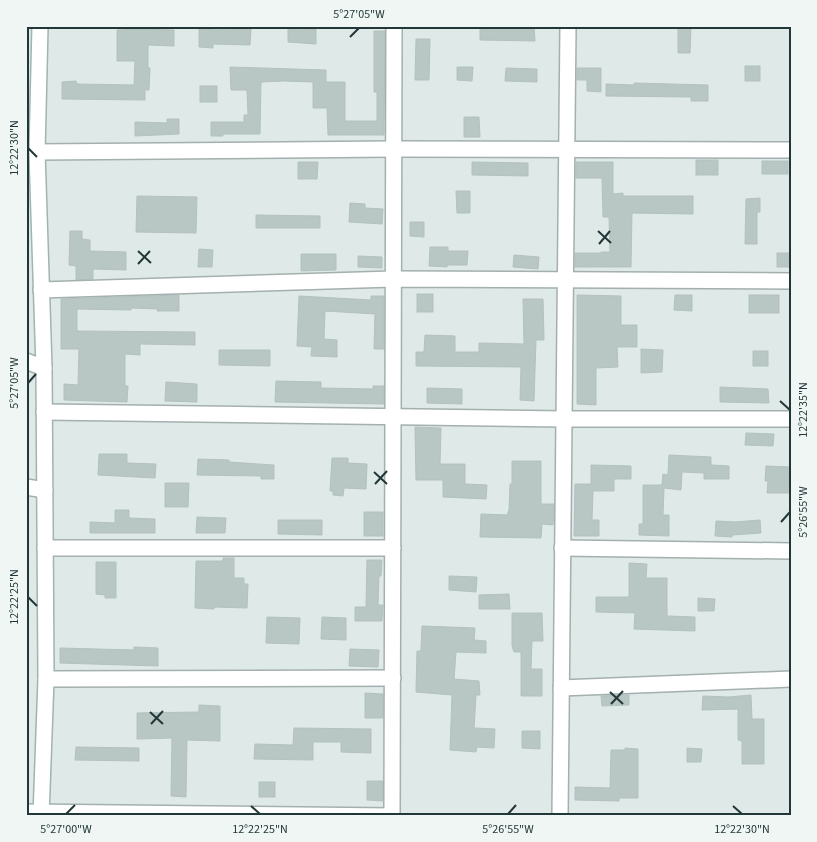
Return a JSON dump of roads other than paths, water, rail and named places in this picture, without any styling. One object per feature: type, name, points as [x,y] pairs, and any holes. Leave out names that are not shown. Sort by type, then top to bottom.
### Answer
[{"type":"street","points":[[40,26],[37,152],[32,171],[41,290],[44,368],[46,679],[36,813],[392,816],[394,26]]},
{"type":"street","points":[[560,816],[568,26]]},
{"type":"street","points":[[37,152],[394,149],[791,150]]},
{"type":"street","points":[[41,290],[393,279],[791,281]]},
{"type":"street","points":[[26,362],[44,368]]},
{"type":"street","points":[[44,412],[393,418],[791,419]]},
{"type":"street","points":[[26,487],[45,490]]},
{"type":"street","points":[[45,548],[393,548]]},
{"type":"street","points":[[562,548],[791,551]]},
{"type":"street","points":[[46,679],[393,678]]},
{"type":"street","points":[[561,688],[791,679]]}]
